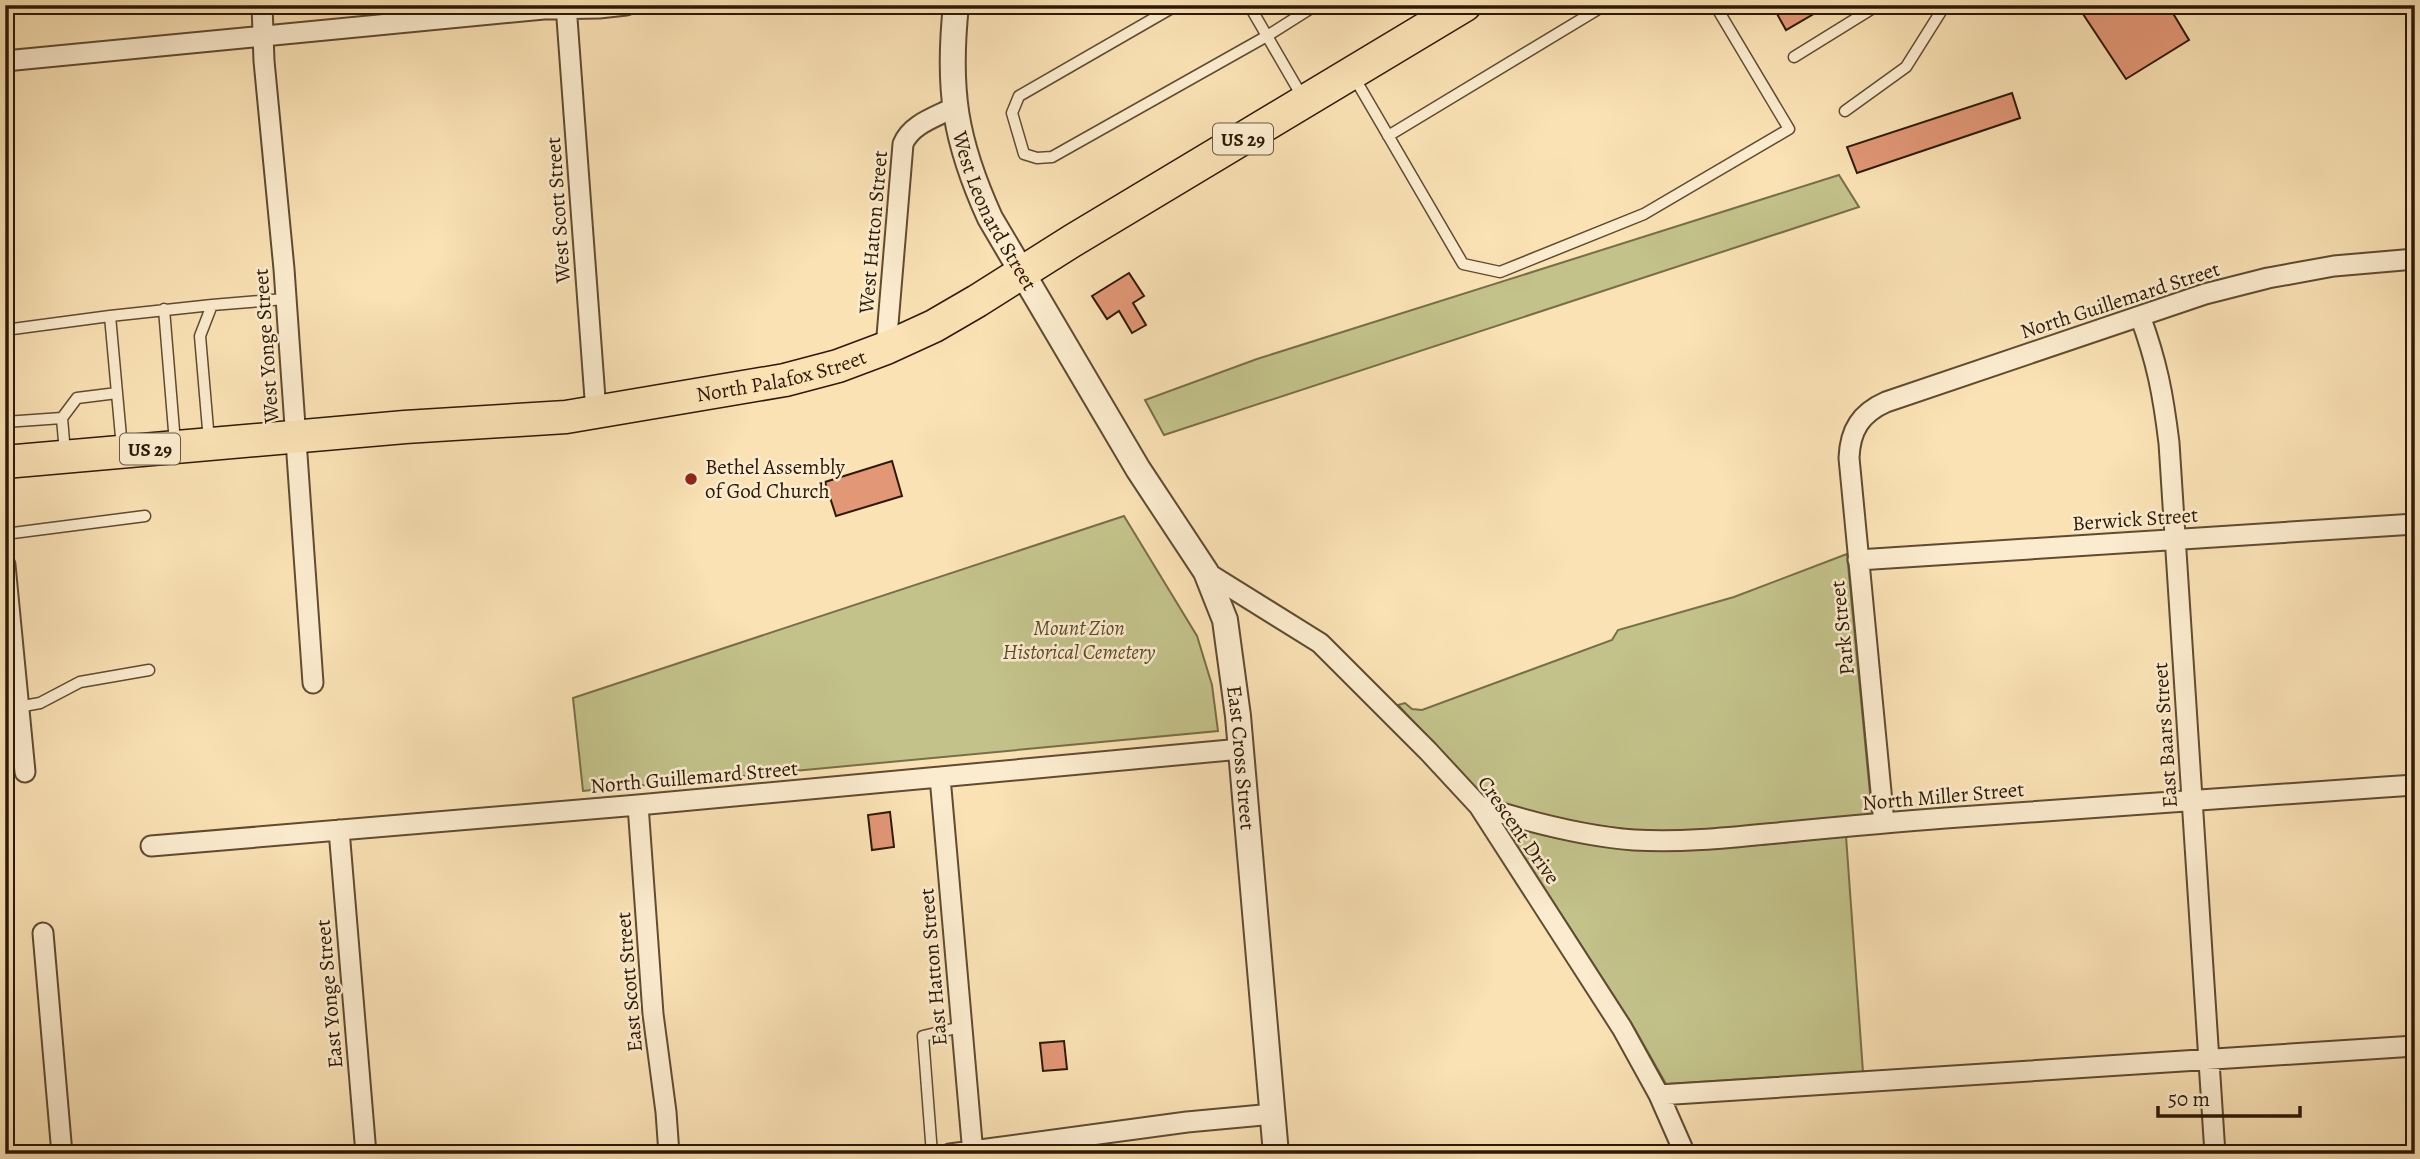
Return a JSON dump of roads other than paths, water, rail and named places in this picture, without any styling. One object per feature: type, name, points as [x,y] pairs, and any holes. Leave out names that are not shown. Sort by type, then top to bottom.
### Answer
[{"type":"main road","name":"North Palafox Street","points":[[5,462],[296,436],[554,418],[785,380],[838,366],[933,326],[1465,5]]},
{"type":"street","name":"West Yonge Street","points":[[262,5],[313,683]]},
{"type":"street","points":[[5,61],[566,7],[626,5]]},
{"type":"street","name":"West Leonard Street","points":[[957,5],[951,51],[955,107],[960,138],[974,184],[990,219],[1096,397]]},
{"type":"street","name":"West Scott Street","points":[[566,7],[596,412]]},
{"type":"street","name":"West Hatton Street","points":[[886,348],[903,144],[913,129],[955,107]]},
{"type":"street","name":"North Guillemard Street","points":[[1854,429],[1868,412],[1886,402],[2205,295],[2268,278],[2334,266],[2415,259]]},
{"type":"street","name":"East Baars Street","points":[[2140,316],[2162,385],[2169,443],[2215,1154]]},
{"type":"street","name":"East Cross Street","points":[[1096,397],[1145,480],[1206,572],[1225,620],[1241,749],[1276,1154]]},
{"type":"street","name":"Park Street","points":[[1854,429],[1849,442],[1849,458],[1884,823]]},
{"type":"street","name":"Berwick Street","points":[[1858,560],[2415,524]]},
{"type":"street","name":"Crescent Drive","points":[[1206,572],[1320,643],[1479,806],[1622,1028],[1659,1095],[1685,1154]]},
{"type":"street","points":[[6,577],[24,772]]},
{"type":"street","name":"North Guillemard Street","points":[[151,846],[638,805],[1241,749]]},
{"type":"street","name":"East Hatton Street","points":[[940,777],[973,1153]]},
{"type":"street","name":"North Miller Street","points":[[1479,806],[1574,832],[1632,839],[1684,841],[2192,799],[2415,785]]},
{"type":"street","name":"East Scott Street","points":[[638,805],[653,1014],[669,1154]]},
{"type":"street","name":"East Yonge Street","points":[[339,830],[366,1154]]},
{"type":"street","points":[[43,933],[62,1154]]},
{"type":"street","points":[[1659,1095],[2415,1046]]},
{"type":"street","points":[[950,1154],[1187,1122],[1273,1114]]},
{"type":"lane","points":[[1177,5],[1019,96],[1012,113],[1024,154],[1037,158],[1052,157],[1267,36],[1316,5]]},
{"type":"lane","points":[[1249,5],[1305,102]]},
{"type":"lane","points":[[1388,136],[1605,5]]},
{"type":"lane","points":[[1352,74],[1463,264],[1500,272],[1644,214],[1789,129],[1715,5]]},
{"type":"lane","points":[[1794,57],[1878,5]]},
{"type":"lane","points":[[1845,111],[1906,67],[1945,5]]},
{"type":"lane","points":[[5,330],[164,309],[285,299]]},
{"type":"lane","points":[[209,444],[200,336],[212,305]]},
{"type":"lane","points":[[164,309],[176,447]]},
{"type":"lane","points":[[110,316],[122,452]]},
{"type":"lane","points":[[65,457],[62,418],[76,398],[117,393]]},
{"type":"lane","points":[[5,422],[62,418]]},
{"type":"lane","points":[[5,534],[145,516]]},
{"type":"lane","points":[[18,707],[40,703],[80,682],[149,670]]},
{"type":"lane","points":[[933,1154],[923,1036],[961,1027]]},
{"type":"place","name":"Bethel Assembly of God Church","points":[[691,479]]},
{"type":"park label","name":"Mount Zion Historical Cemetery","points":[[1079,640]]}]
